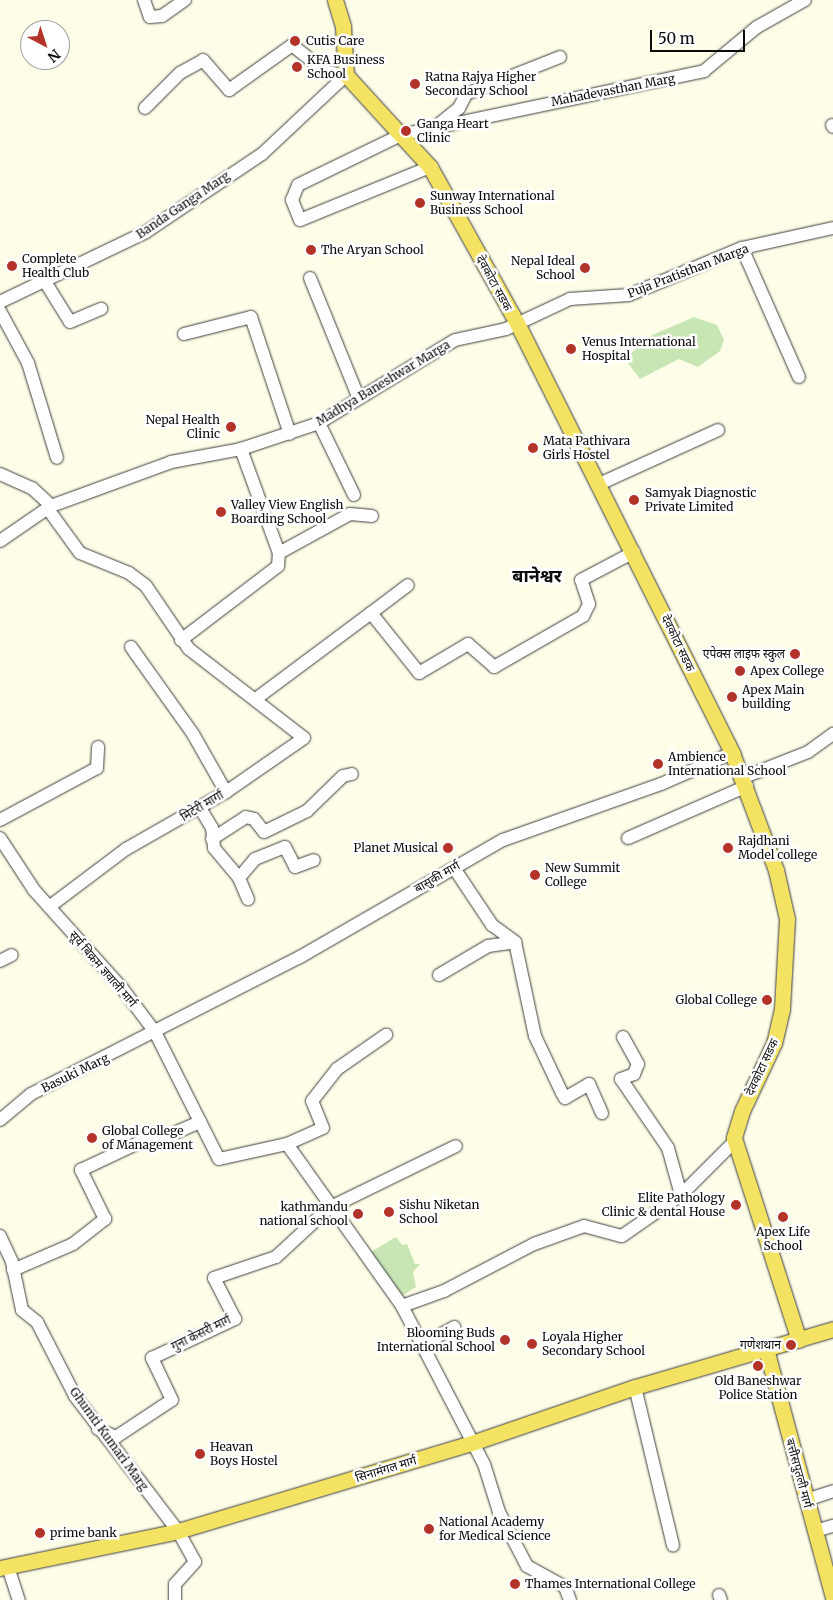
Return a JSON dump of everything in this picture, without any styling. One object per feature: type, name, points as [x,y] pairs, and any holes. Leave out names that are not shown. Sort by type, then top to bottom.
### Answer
[{"type":"main road","points":[[337,1],[343,27],[346,75]]},
{"type":"main road","name":"देवकोटा सडक","points":[[346,75],[430,167],[517,323],[597,485],[634,552],[732,753],[744,782],[776,870],[787,919],[778,1033],[740,1116],[734,1141]]},
{"type":"main road","points":[[734,1141],[799,1340]]},
{"type":"main road","name":"सिनामंगल मार्ग","points":[[4,1567],[178,1531],[472,1443],[635,1386],[833,1329]]},
{"type":"main road","name":"बत्तीसपुतली मार्ग","points":[[766,1349],[833,1597]]},
{"type":"street","points":[[144,0],[150,17],[162,16],[185,0]]},
{"type":"street","name":"Mahadevasthan Marg","points":[[430,167],[300,220],[292,200],[298,185],[401,135],[704,71],[758,27],[805,0]]},
{"type":"street","points":[[145,108],[180,73],[203,60],[229,90],[292,45],[326,72],[346,75]]},
{"type":"street","points":[[434,128],[459,108],[466,94],[560,57]]},
{"type":"street","name":"Banda Ganga Marg","points":[[0,302],[146,232],[262,154],[346,75]]},
{"type":"street","name":"Puja Pratisthan Marga","points":[[517,323],[570,300],[628,295],[742,248],[833,228]]},
{"type":"street","points":[[742,248],[799,377]]},
{"type":"street","points":[[310,278],[358,396]]},
{"type":"street","points":[[44,280],[70,322],[101,309]]},
{"type":"street","points":[[0,311],[28,363],[57,458]]},
{"type":"street","points":[[184,334],[251,317],[290,434]]},
{"type":"street","name":"Madhya Baneshwar Marga","points":[[0,541],[50,507],[172,462],[241,449],[319,423],[358,396],[455,340],[517,323]]},
{"type":"street","points":[[319,423],[354,495]]},
{"type":"street","points":[[597,485],[718,430]]},
{"type":"street","points":[[181,640],[278,566],[279,553],[241,449]]},
{"type":"street","points":[[0,474],[32,488],[50,507],[80,553],[129,573],[146,586],[181,640],[257,698],[406,587]]},
{"type":"street","points":[[279,553],[350,514],[372,516]]},
{"type":"street","points":[[371,613],[419,673],[468,644],[494,667],[583,616],[590,604],[582,580],[634,552]]},
{"type":"street","points":[[132,647],[193,734],[226,792]]},
{"type":"street","name":"मिटेरी मार्गा","points":[[49,907],[126,849],[226,792],[304,738],[257,698]]},
{"type":"street","points":[[628,838],[808,752],[833,734]]},
{"type":"street","points":[[0,820],[97,768],[98,747]]},
{"type":"street","name":"बासुकी मार्ग","points":[[155,1032],[504,840],[661,784],[732,753]]},
{"type":"street","points":[[212,839],[246,818],[254,819],[264,832],[307,811],[343,776],[352,774]]},
{"type":"street","points":[[200,808],[212,828],[212,839],[224,866],[239,878],[248,899]]},
{"type":"street","name":"सूर्य बिक्रम ज्ञवाली मार्ग","points":[[0,838],[49,907],[122,988],[155,1032],[218,1159],[287,1144]]},
{"type":"street","points":[[239,878],[251,862],[284,847],[296,867],[314,860]]},
{"type":"street","points":[[454,868],[492,925],[515,942],[534,1036],[565,1098],[589,1084],[602,1113]]},
{"type":"street","points":[[439,975],[488,946],[515,942]]},
{"type":"street","name":"Basuki Marg","points":[[0,1120],[32,1094],[155,1032]]},
{"type":"street","points":[[386,1035],[337,1069],[312,1101],[322,1128],[287,1144],[329,1208],[402,1306],[484,1464],[499,1512],[527,1566],[565,1587],[570,1600]]},
{"type":"street","points":[[623,1038],[638,1064],[634,1074],[621,1079],[668,1148],[681,1195]]},
{"type":"street","points":[[13,1270],[73,1244],[105,1219],[81,1170],[148,1139],[158,1140],[200,1122]]},
{"type":"street","points":[[402,1306],[444,1291],[534,1244],[584,1226],[622,1236],[681,1195],[734,1141]]},
{"type":"street","points":[[329,1208],[456,1146]]},
{"type":"street","name":"गुना केसरी मार्ग","points":[[98,1429],[116,1437],[172,1400],[152,1358],[235,1319],[214,1278],[276,1257],[329,1208]]},
{"type":"street","name":"Ghumti Kumari Marg","points":[[0,1236],[13,1270],[22,1310],[37,1322],[68,1383],[98,1429],[178,1531],[195,1562],[175,1584],[175,1600]]},
{"type":"street","points":[[422,1345],[454,1327]]},
{"type":"street","points":[[635,1386],[673,1545]]},
{"type":"street","points":[[806,1500],[833,1491]]},
{"type":"street","points":[[815,1531],[833,1526]]},
{"type":"street","points":[[4,1567],[19,1600]]},
{"type":"green space","points":[[694,317],[717,325],[724,340],[720,351],[698,367],[679,359],[640,379],[628,363],[629,355],[650,336]]},
{"type":"green space","points":[[396,1237],[402,1245],[407,1244],[415,1264],[420,1264],[413,1272],[416,1287],[400,1297],[369,1253]]},
{"type":"place","name":"Cutis Care","points":[[295,41]]},
{"type":"place","name":"KFA Business School","points":[[297,67]]},
{"type":"place","name":"Ratna Rajya Higher Secondary School","points":[[415,84]]},
{"type":"place","name":"Ganga Heart Clinic","points":[[406,131]]},
{"type":"place","name":"Sunway International Business School","points":[[420,203]]},
{"type":"place","name":"The Aryan School","points":[[311,250]]},
{"type":"place","name":"Complete Health Club","points":[[12,266]]},
{"type":"place","name":"Nepal Ideal School","points":[[585,268]]},
{"type":"place","name":"Venus International Hospital","points":[[571,349]]},
{"type":"place","name":"Nepal Health Clinic","points":[[231,427]]},
{"type":"place","name":"Mata Pathivara Girls Hostel","points":[[533,448]]},
{"type":"place","name":"Samyak Diagnostic Private Limited","points":[[634,500]]},
{"type":"place","name":"Valley View English Boarding School","points":[[221,512]]},
{"type":"place","name":"एपेक्स लाइफ स्कुल","points":[[795,654]]},
{"type":"place","name":"Apex College","points":[[740,671]]},
{"type":"place","name":"Apex Main building","points":[[732,697]]},
{"type":"place","name":"Ambience International School","points":[[658,764]]},
{"type":"place","name":"Planet Musical","points":[[448,848]]},
{"type":"place","name":"Rajdhani Model college","points":[[728,848]]},
{"type":"place","name":"New Summit College","points":[[535,875]]},
{"type":"place","name":"Global College","points":[[767,1000]]},
{"type":"place","name":"Global College of Management","points":[[92,1138]]},
{"type":"place","name":"Elite Pathology Clinic & dental House","points":[[736,1205]]},
{"type":"place","name":"Sishu Niketan School","points":[[389,1212]]},
{"type":"place","name":"kathmandu national school","points":[[358,1214]]},
{"type":"place","name":"Apex Life School","points":[[783,1217]]},
{"type":"place","name":"Blooming Buds International School","points":[[505,1340]]},
{"type":"place","name":"Loyala Higher Secondary School","points":[[532,1344]]},
{"type":"place","name":"गणेशथान","points":[[791,1345]]},
{"type":"place","name":"Old Baneshwar Police Station","points":[[758,1366]]},
{"type":"place","name":"Heavan Boys Hostel","points":[[200,1454]]},
{"type":"place","name":"National Academy for Medical Science","points":[[429,1529]]},
{"type":"place","name":"prime bank","points":[[40,1533]]},
{"type":"place","name":"Thames International College","points":[[515,1584]]},
{"type":"district","name":"बानेश्वर","points":[[537,576]]}]
